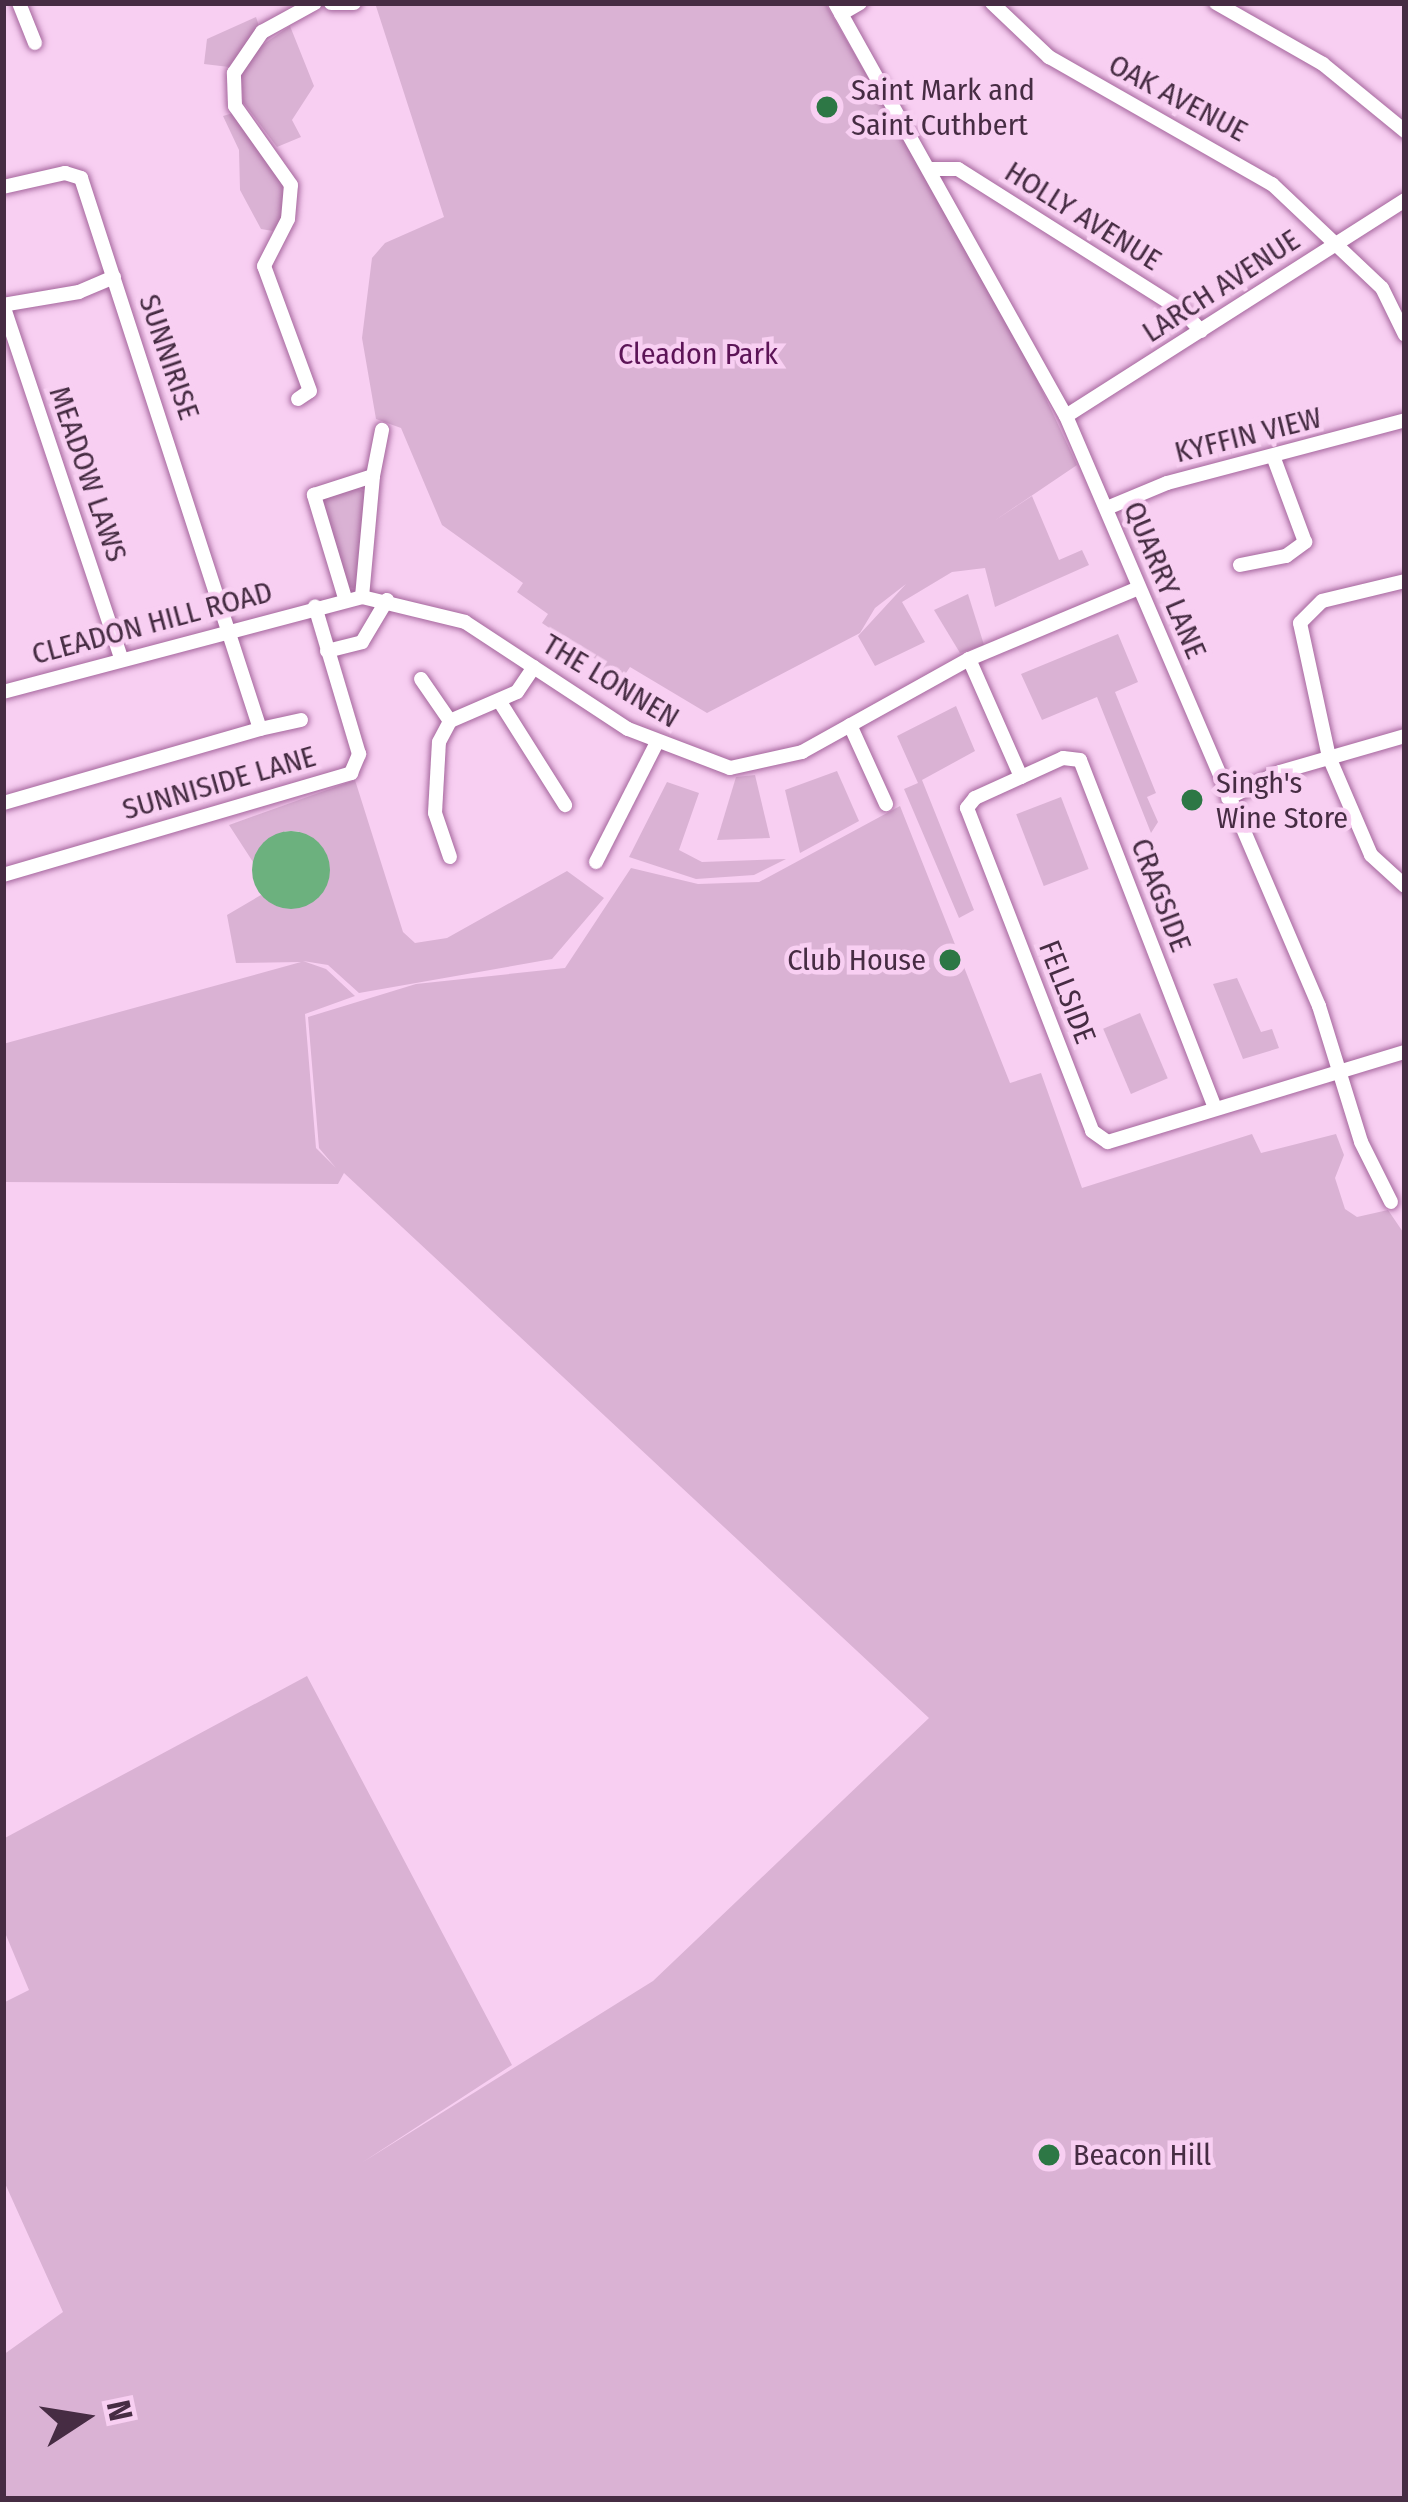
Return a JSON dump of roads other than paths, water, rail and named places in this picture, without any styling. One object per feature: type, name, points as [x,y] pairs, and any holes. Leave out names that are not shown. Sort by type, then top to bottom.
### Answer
[{"type":"street","points":[[20,3],[35,43]]},
{"type":"street","points":[[298,399],[310,392],[264,266],[288,219],[291,184],[235,106],[234,73],[262,32],[315,3]]},
{"type":"street","points":[[331,3],[354,3]]},
{"type":"street","points":[[838,8],[860,3]]},
{"type":"street","name":"OAK AVENUE","points":[[992,3],[1049,57],[1241,162],[1338,242],[1382,288],[1405,334]]},
{"type":"street","points":[[1216,3],[1323,64],[1405,131]]},
{"type":"street","name":"QUARRY LANE","points":[[838,8],[1066,416],[1319,1006],[1338,1070],[1391,1202]]},
{"type":"street","name":"HOLLY AVENUE","points":[[929,169],[958,169],[1183,311],[1201,332]]},
{"type":"street","name":"SUNNIRISE","points":[[3,187],[65,172],[81,178],[232,630],[260,729]]},
{"type":"street","name":"LARCH AVENUE","points":[[1066,416],[1405,200]]},
{"type":"street","points":[[3,305],[79,292],[114,277]]},
{"type":"street","name":"MEADOW LAWS","points":[[3,305],[122,660]]},
{"type":"street","name":"KYFFIN VIEW","points":[[1107,508],[1167,483],[1405,420]]},
{"type":"street","points":[[362,597],[382,430]]},
{"type":"street","points":[[1240,565],[1286,556],[1304,542],[1273,456]]},
{"type":"street","points":[[345,598],[314,495],[373,476]]},
{"type":"street","points":[[1405,581],[1322,602],[1300,623],[1329,757],[1371,855],[1405,886]]},
{"type":"street","name":"THE LONNEN","points":[[314,606],[362,597],[465,622],[656,744],[730,768],[802,752],[969,659],[1139,588]]},
{"type":"street","points":[[327,651],[362,642],[387,600]]},
{"type":"street","name":"CLEADON HILL ROAD","points":[[3,692],[314,606]]},
{"type":"street","name":"SUNNISIDE LANE","points":[[3,875],[351,773],[359,754],[314,606]]},
{"type":"street","points":[[969,659],[1022,777]]},
{"type":"street","points":[[451,721],[500,702],[534,667]]},
{"type":"street","points":[[421,679],[451,721]]},
{"type":"street","points":[[500,702],[565,805]]},
{"type":"street","points":[[3,802],[301,720]]},
{"type":"street","points":[[450,857],[432,777],[451,721]]},
{"type":"street","points":[[850,725],[886,804]]},
{"type":"street","points":[[1228,798],[1329,757],[1405,736]]},
{"type":"street","points":[[596,862],[656,744]]},
{"type":"street","name":"CRAGSIDE","points":[[1022,777],[1064,758],[1080,760],[1215,1108]]},
{"type":"street","name":"FELLSIDE","points":[[1022,777],[967,808],[1092,1131],[1108,1142],[1215,1108]]},
{"type":"street","points":[[1215,1108],[1405,1052]]},
{"type":"place","name":"Saint Mark and Saint Cuthbert","points":[[827,107]]},
{"type":"place","name":"Singh's Wine Store","points":[[1192,800]]},
{"type":"place","name":"Club House","points":[[950,960]]},
{"type":"place","name":"Beacon Hill","points":[[1049,2155]]},
{"type":"park label","name":"Cleadon Park","points":[[698,354]]}]
